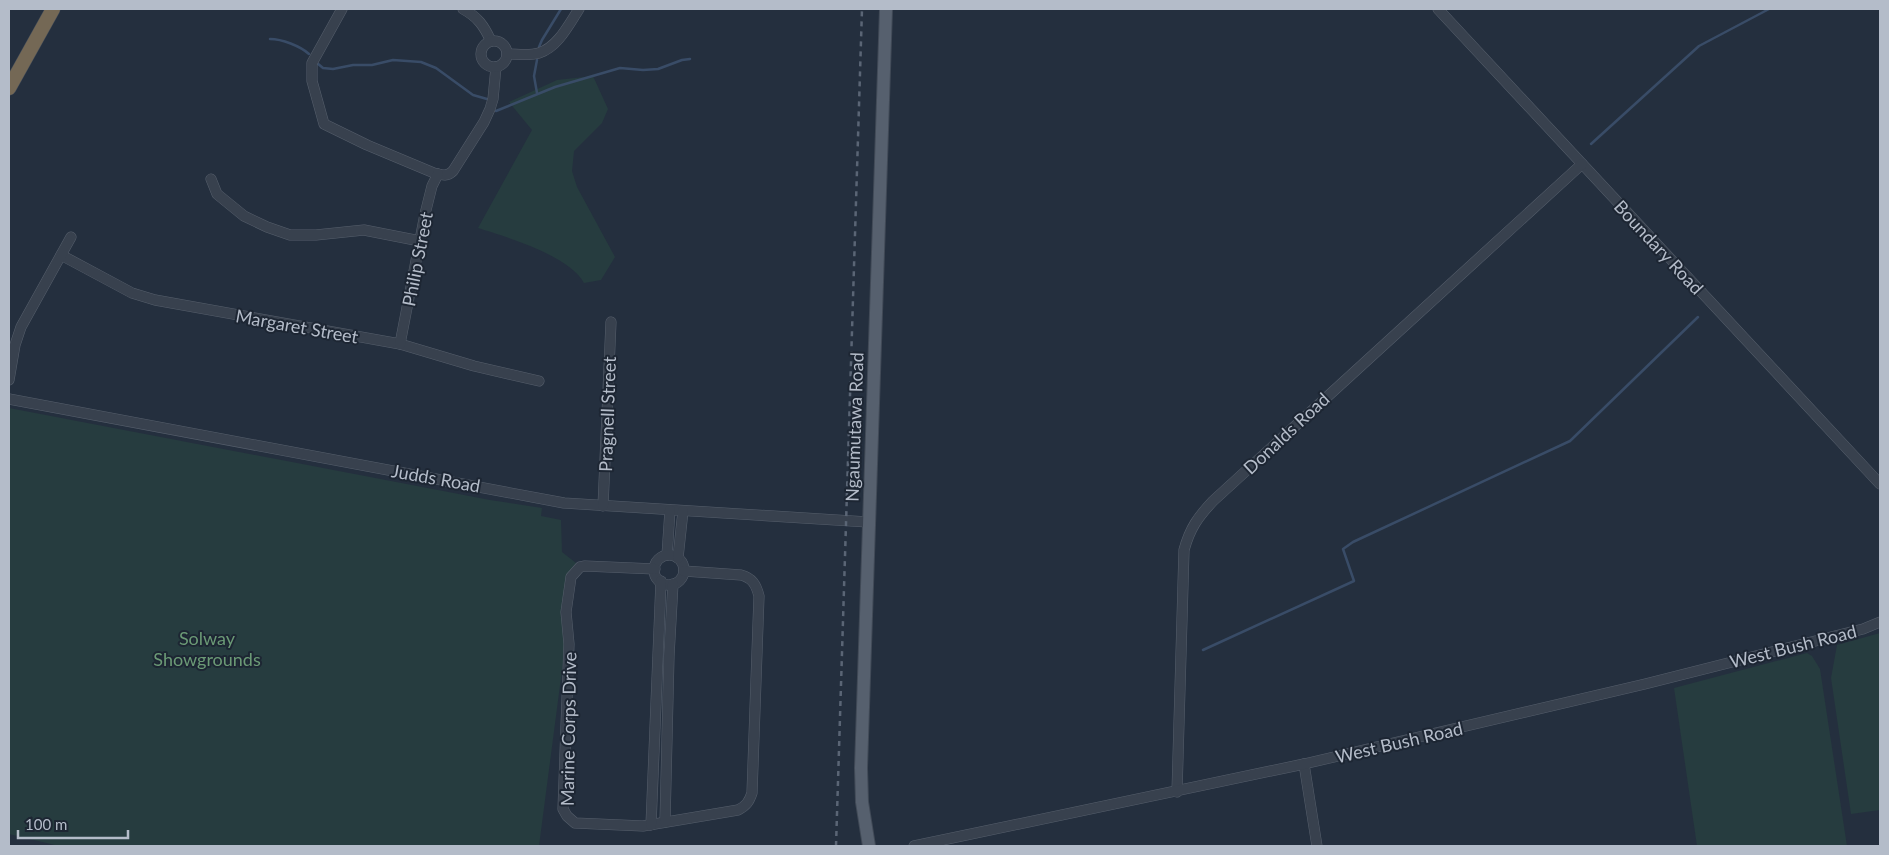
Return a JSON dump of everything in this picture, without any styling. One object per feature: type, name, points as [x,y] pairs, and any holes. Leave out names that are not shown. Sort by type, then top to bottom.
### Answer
[{"type":"highway","points":[[9,88],[53,9]]},
{"type":"main road","name":"Ngaumutawa Road","points":[[868,846],[862,802],[861,768],[886,9]]},
{"type":"street","points":[[342,9],[312,63],[312,81],[324,124],[367,145],[438,174],[449,175],[453,171],[484,122],[493,99],[496,67]]},
{"type":"street","points":[[463,9],[480,20],[491,41],[502,44],[507,54],[504,62],[496,67],[488,66],[484,63],[480,54],[483,46],[491,41]]},
{"type":"street","points":[[507,54],[539,53],[552,45],[565,31],[578,9]]},
{"type":"street","name":"Boundary Road","points":[[1438,9],[1880,484]]},
{"type":"street","name":"Donalds Road","points":[[1177,792],[1184,550],[1188,534],[1198,517],[1352,373],[1582,164]]},
{"type":"street","name":"Philip Street","points":[[400,344],[432,186],[438,174]]},
{"type":"street","points":[[211,179],[217,194],[244,216],[267,228],[290,235],[316,236],[364,230],[420,241]]},
{"type":"street","points":[[9,380],[15,345],[21,327],[71,237]]},
{"type":"street","name":"Margaret Street","points":[[61,255],[132,294],[400,344],[474,366],[539,381]]},
{"type":"street","name":"Pragnell Street","points":[[603,506],[611,322]]},
{"type":"street","name":"Judds Road","points":[[9,398],[564,503],[868,522]]},
{"type":"street","points":[[667,555],[670,510]]},
{"type":"street","points":[[678,558],[683,511]]},
{"type":"street","points":[[651,825],[660,582],[655,574],[655,569],[659,560],[667,555],[678,558],[682,563],[684,571],[679,581],[673,584],[660,582]]},
{"type":"street","name":"Marine Corps Drive","points":[[655,569],[586,566],[580,567],[571,577],[566,612],[570,644],[563,809],[567,816],[576,823],[632,827],[651,825],[738,810],[745,806],[752,793],[759,596],[756,586],[748,577],[741,575],[684,571]]},
{"type":"street","points":[[665,822],[669,656],[673,584]]},
{"type":"street","name":"West Bush Road","points":[[914,846],[1304,764],[1645,684],[1864,629],[1880,622]]},
{"type":"street","points":[[657,656],[669,656]]},
{"type":"street","points":[[655,717],[667,718]]},
{"type":"street","points":[[1304,764],[1317,846]]},
{"type":"street","points":[[654,780],[665,780]]},
{"type":"green space","points":[[593,76],[608,109],[602,123],[574,151],[572,171],[577,187],[615,257],[601,280],[584,283],[577,273],[552,256],[521,242],[478,228],[532,130],[509,102],[557,80]]},
{"type":"green space","name":"Solway Showgrounds","points":[[9,408],[490,500],[542,508],[541,516],[561,520],[562,552],[576,563],[539,846],[59,846],[9,834]]},
{"type":"green space","points":[[1880,633],[1880,810],[1851,814],[1831,678],[1837,645]]},
{"type":"green space","points":[[1807,653],[1812,656],[1820,669],[1847,846],[1697,846],[1674,688]]},
{"type":"waterway","points":[[539,47],[561,9]]},
{"type":"waterway","points":[[1591,144],[1699,46],[1769,9]]},
{"type":"waterway","points":[[270,39],[291,44],[309,54]]},
{"type":"waterway","points":[[496,111],[555,87],[620,68],[658,69],[690,59]]},
{"type":"waterway","points":[[317,63],[323,68],[333,69],[353,65],[372,65],[393,60],[421,62],[436,68],[473,95],[487,99]]},
{"type":"waterway","points":[[537,60],[534,76],[537,93]]},
{"type":"waterway","points":[[1203,650],[1354,581],[1343,549],[1353,542],[1570,441],[1698,317]]},
{"type":"railway","points":[[836,846],[862,9]]}]
